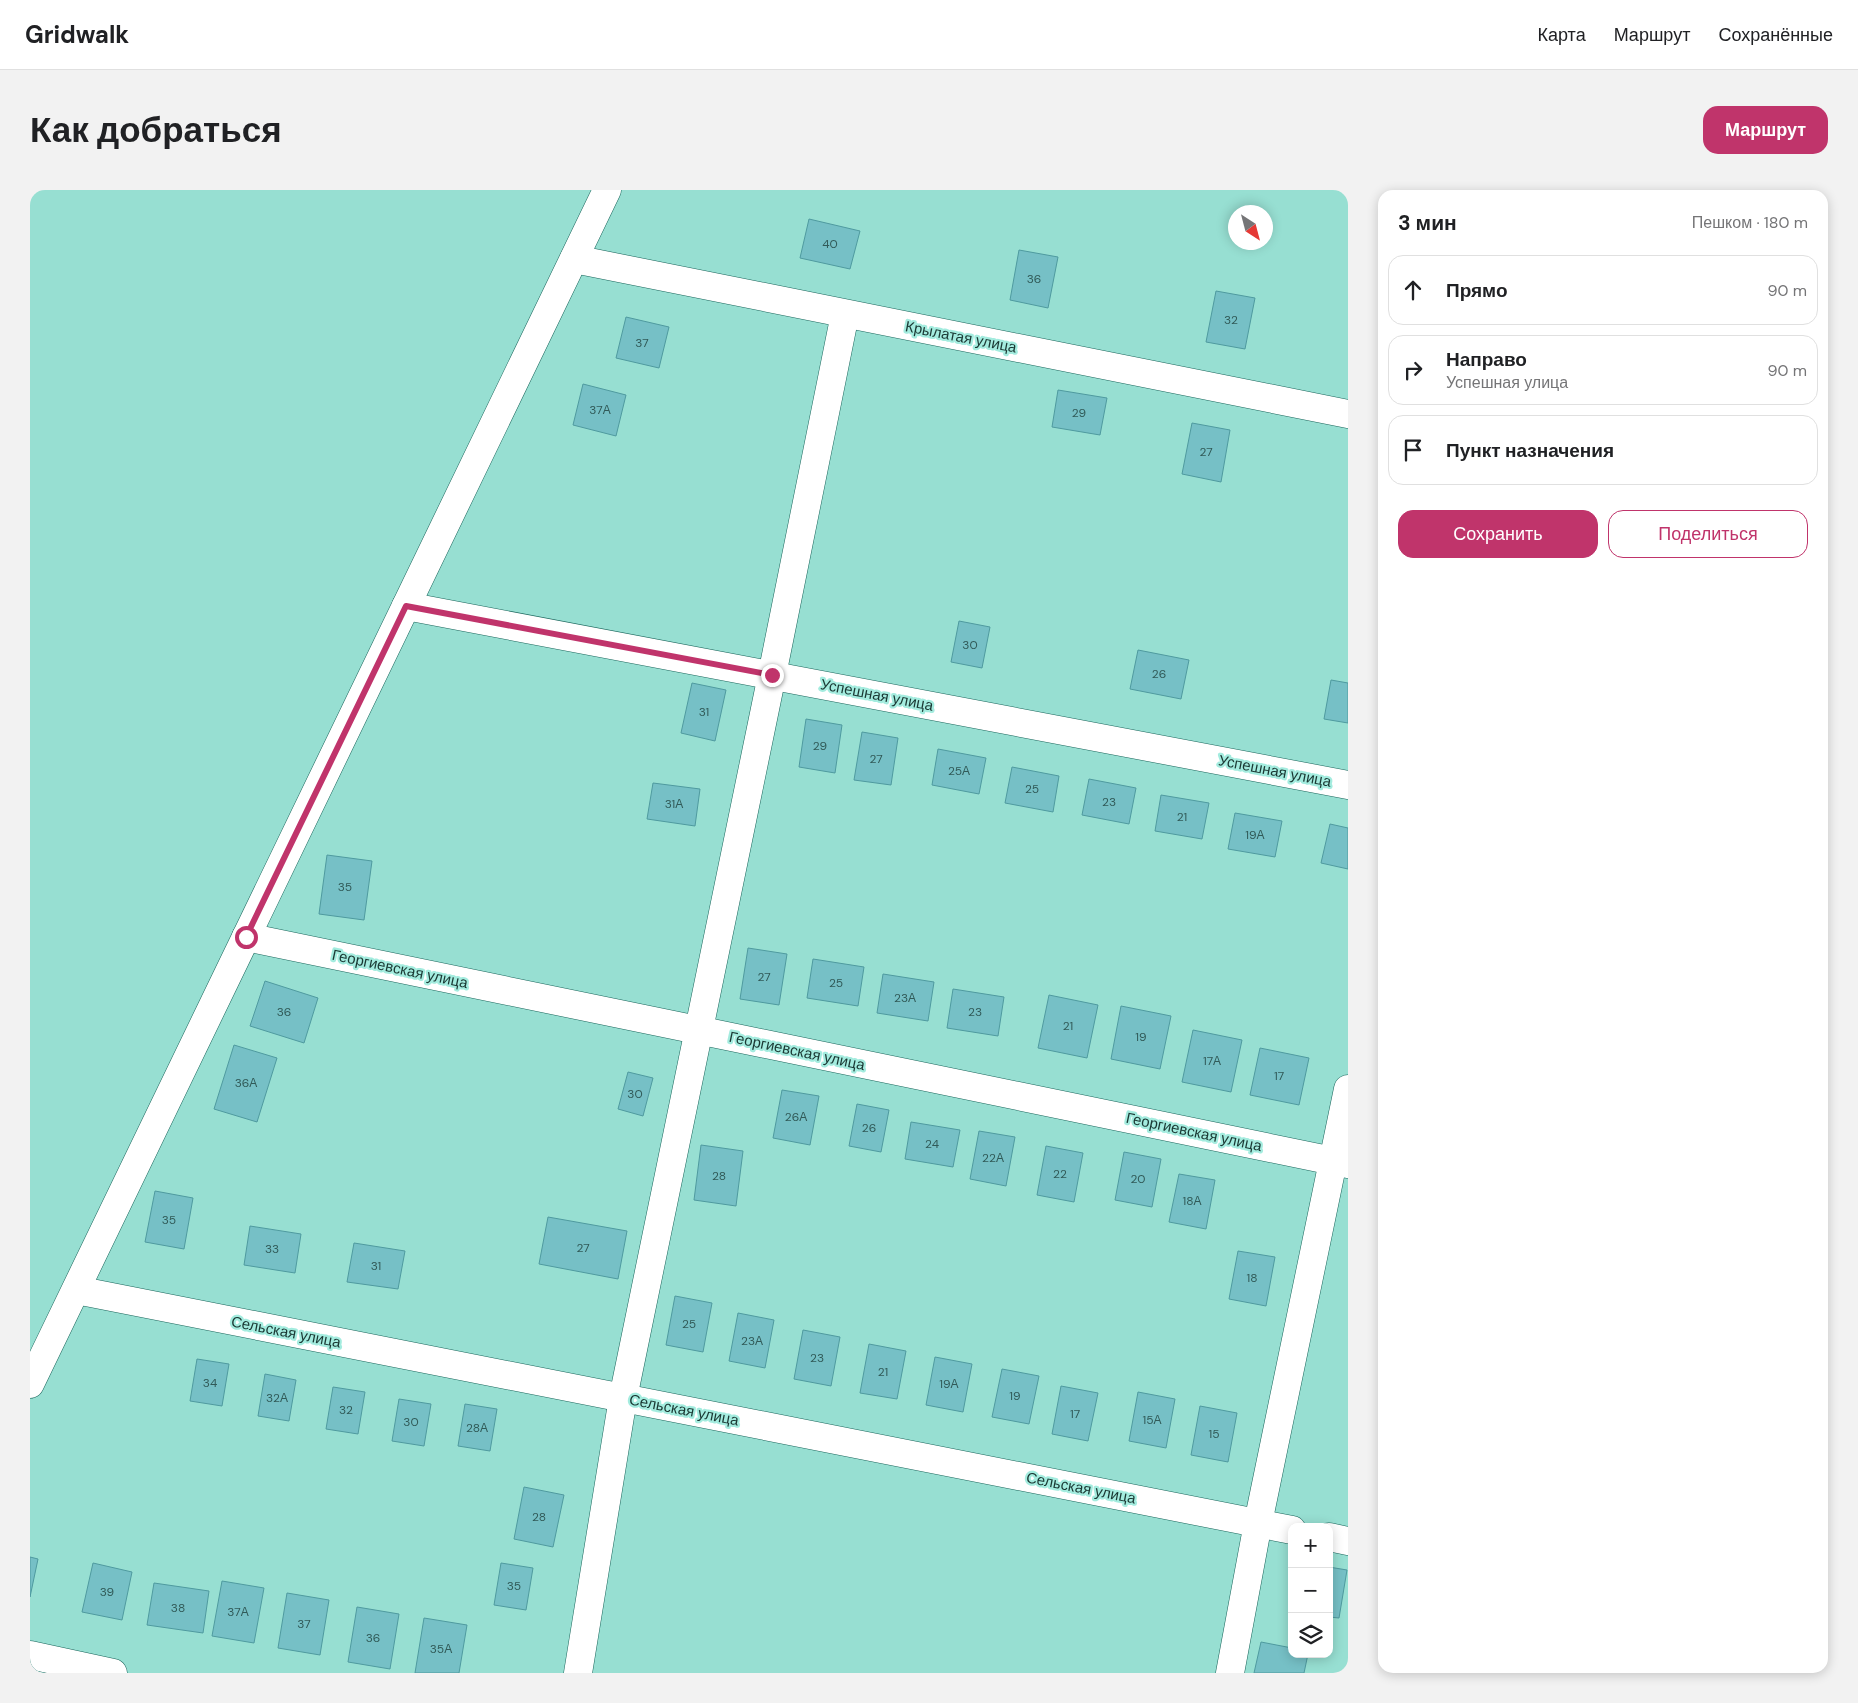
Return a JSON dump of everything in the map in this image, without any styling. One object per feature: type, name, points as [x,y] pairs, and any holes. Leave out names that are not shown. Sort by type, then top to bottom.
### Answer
[{"type":"street","points":[[30,1384],[607,190]]},
{"type":"street","name":"Крылатая улица","points":[[574,259],[1348,414]]},
{"type":"street","points":[[578,1673],[623,1398],[845,314]]},
{"type":"street","name":"Успешная улица","points":[[406,606],[1348,785]]},
{"type":"street","name":"Георгиевская улица","points":[[246,937],[1341,1163]]},
{"type":"street","points":[[1230,1673],[1258,1523],[1341,1163],[1348,1088]]},
{"type":"street","name":"Сельская улица","points":[[76,1290],[1288,1529]]},
{"type":"street","points":[[1333,1538],[1348,1541]]},
{"type":"street","points":[[30,1655],[113,1673]]},
{"type":"building","points":[[809,219],[860,231],[850,269],[800,258]]},
{"type":"building","points":[[1019,250],[1058,257],[1048,308],[1010,300]]},
{"type":"building","points":[[1216,291],[1255,298],[1245,349],[1206,342]]},
{"type":"building","points":[[626,317],[669,327],[659,368],[616,358]]},
{"type":"building","points":[[583,384],[626,395],[616,436],[573,425]]},
{"type":"building","points":[[1058,390],[1107,398],[1100,435],[1052,427]]},
{"type":"building","points":[[1192,423],[1230,430],[1221,482],[1182,474]]},
{"type":"building","points":[[959,621],[990,627],[982,668],[951,662]]},
{"type":"building","points":[[1138,650],[1189,660],[1181,699],[1130,689]]},
{"type":"building","points":[[1331,680],[1348,683],[1348,723],[1324,719]]},
{"type":"building","points":[[692,683],[726,690],[715,741],[681,733]]},
{"type":"building","points":[[806,719],[842,725],[835,773],[799,767]]},
{"type":"building","points":[[862,732],[898,738],[891,785],[854,780]]},
{"type":"building","points":[[938,749],[986,758],[979,794],[932,785]]},
{"type":"building","points":[[1012,767],[1059,776],[1053,812],[1005,803]]},
{"type":"building","points":[[1089,779],[1136,788],[1129,824],[1082,815]]},
{"type":"building","points":[[653,783],[700,789],[695,826],[647,819]]},
{"type":"building","points":[[1161,795],[1209,803],[1202,839],[1155,831]]},
{"type":"building","points":[[1235,813],[1282,821],[1275,857],[1228,849]]},
{"type":"building","points":[[1330,824],[1348,828],[1348,869],[1321,863]]},
{"type":"building","points":[[327,855],[372,861],[364,920],[319,914]]},
{"type":"building","points":[[748,948],[787,954],[779,1005],[740,999]]},
{"type":"building","points":[[813,959],[864,967],[858,1006],[807,998]]},
{"type":"building","points":[[883,974],[934,982],[928,1021],[877,1013]]},
{"type":"building","points":[[265,981],[318,998],[304,1043],[250,1026]]},
{"type":"building","points":[[953,989],[1004,997],[998,1036],[947,1028]]},
{"type":"building","points":[[1049,995],[1098,1005],[1087,1058],[1038,1048]]},
{"type":"building","points":[[1121,1006],[1171,1016],[1160,1069],[1111,1059]]},
{"type":"building","points":[[1193,1030],[1242,1040],[1231,1092],[1182,1082]]},
{"type":"building","points":[[234,1045],[277,1058],[257,1122],[214,1109]]},
{"type":"building","points":[[1260,1048],[1309,1058],[1299,1105],[1250,1095]]},
{"type":"building","points":[[628,1072],[653,1078],[643,1116],[618,1109]]},
{"type":"building","points":[[782,1090],[819,1096],[810,1145],[773,1138]]},
{"type":"building","points":[[857,1104],[889,1110],[881,1152],[849,1146]]},
{"type":"building","points":[[911,1122],[960,1130],[953,1167],[905,1159]]},
{"type":"building","points":[[979,1131],[1015,1137],[1006,1186],[970,1179]]},
{"type":"building","points":[[701,1145],[743,1151],[736,1206],[694,1200]]},
{"type":"building","points":[[1046,1146],[1083,1153],[1074,1202],[1037,1195]]},
{"type":"building","points":[[1124,1152],[1161,1159],[1152,1207],[1115,1200]]},
{"type":"building","points":[[1179,1174],[1215,1180],[1206,1229],[1169,1222]]},
{"type":"building","points":[[155,1191],[193,1198],[184,1249],[145,1242]]},
{"type":"building","points":[[548,1217],[627,1231],[618,1279],[539,1264]]},
{"type":"building","points":[[250,1226],[301,1234],[295,1273],[244,1265]]},
{"type":"building","points":[[354,1243],[405,1251],[398,1289],[347,1282]]},
{"type":"building","points":[[1238,1251],[1275,1257],[1266,1306],[1229,1299]]},
{"type":"building","points":[[675,1296],[712,1303],[703,1352],[666,1345]]},
{"type":"building","points":[[738,1313],[774,1320],[765,1368],[729,1361]]},
{"type":"building","points":[[803,1330],[840,1337],[831,1386],[794,1379]]},
{"type":"building","points":[[869,1344],[906,1351],[897,1399],[860,1393]]},
{"type":"building","points":[[935,1357],[972,1364],[963,1412],[926,1405]]},
{"type":"building","points":[[197,1359],[229,1364],[222,1406],[190,1401]]},
{"type":"building","points":[[1002,1369],[1039,1376],[1029,1424],[992,1417]]},
{"type":"building","points":[[265,1374],[296,1380],[289,1421],[258,1416]]},
{"type":"building","points":[[1061,1386],[1098,1393],[1088,1441],[1052,1434]]},
{"type":"building","points":[[333,1387],[365,1392],[358,1434],[326,1429]]},
{"type":"building","points":[[1138,1392],[1175,1399],[1166,1448],[1129,1441]]},
{"type":"building","points":[[399,1399],[431,1404],[424,1446],[392,1441]]},
{"type":"building","points":[[465,1404],[497,1409],[490,1451],[458,1446]]},
{"type":"building","points":[[1200,1406],[1237,1413],[1228,1462],[1191,1455]]},
{"type":"building","points":[[524,1487],[564,1495],[553,1547],[514,1539]]},
{"type":"building","points":[[30,1557],[38,1559],[30,1597]]},
{"type":"building","points":[[93,1563],[132,1572],[122,1620],[82,1612]]},
{"type":"building","points":[[501,1563],[533,1568],[526,1610],[494,1605]]},
{"type":"building","points":[[1333,1568],[1347,1570],[1339,1618],[1333,1617]]},
{"type":"building","points":[[222,1581],[264,1588],[254,1643],[212,1636]]},
{"type":"building","points":[[154,1583],[209,1591],[203,1633],[147,1625]]},
{"type":"building","points":[[287,1593],[329,1600],[320,1655],[278,1648]]},
{"type":"building","points":[[357,1607],[399,1614],[390,1669],[348,1662]]},
{"type":"building","points":[[424,1618],[467,1625],[459,1673],[415,1673]]},
{"type":"building","points":[[1261,1642],[1288,1647],[1288,1658],[1307,1658],[1304,1673],[1254,1673]]},
{"type":"route","points":[[246,937],[406,606],[772,675]]}]
